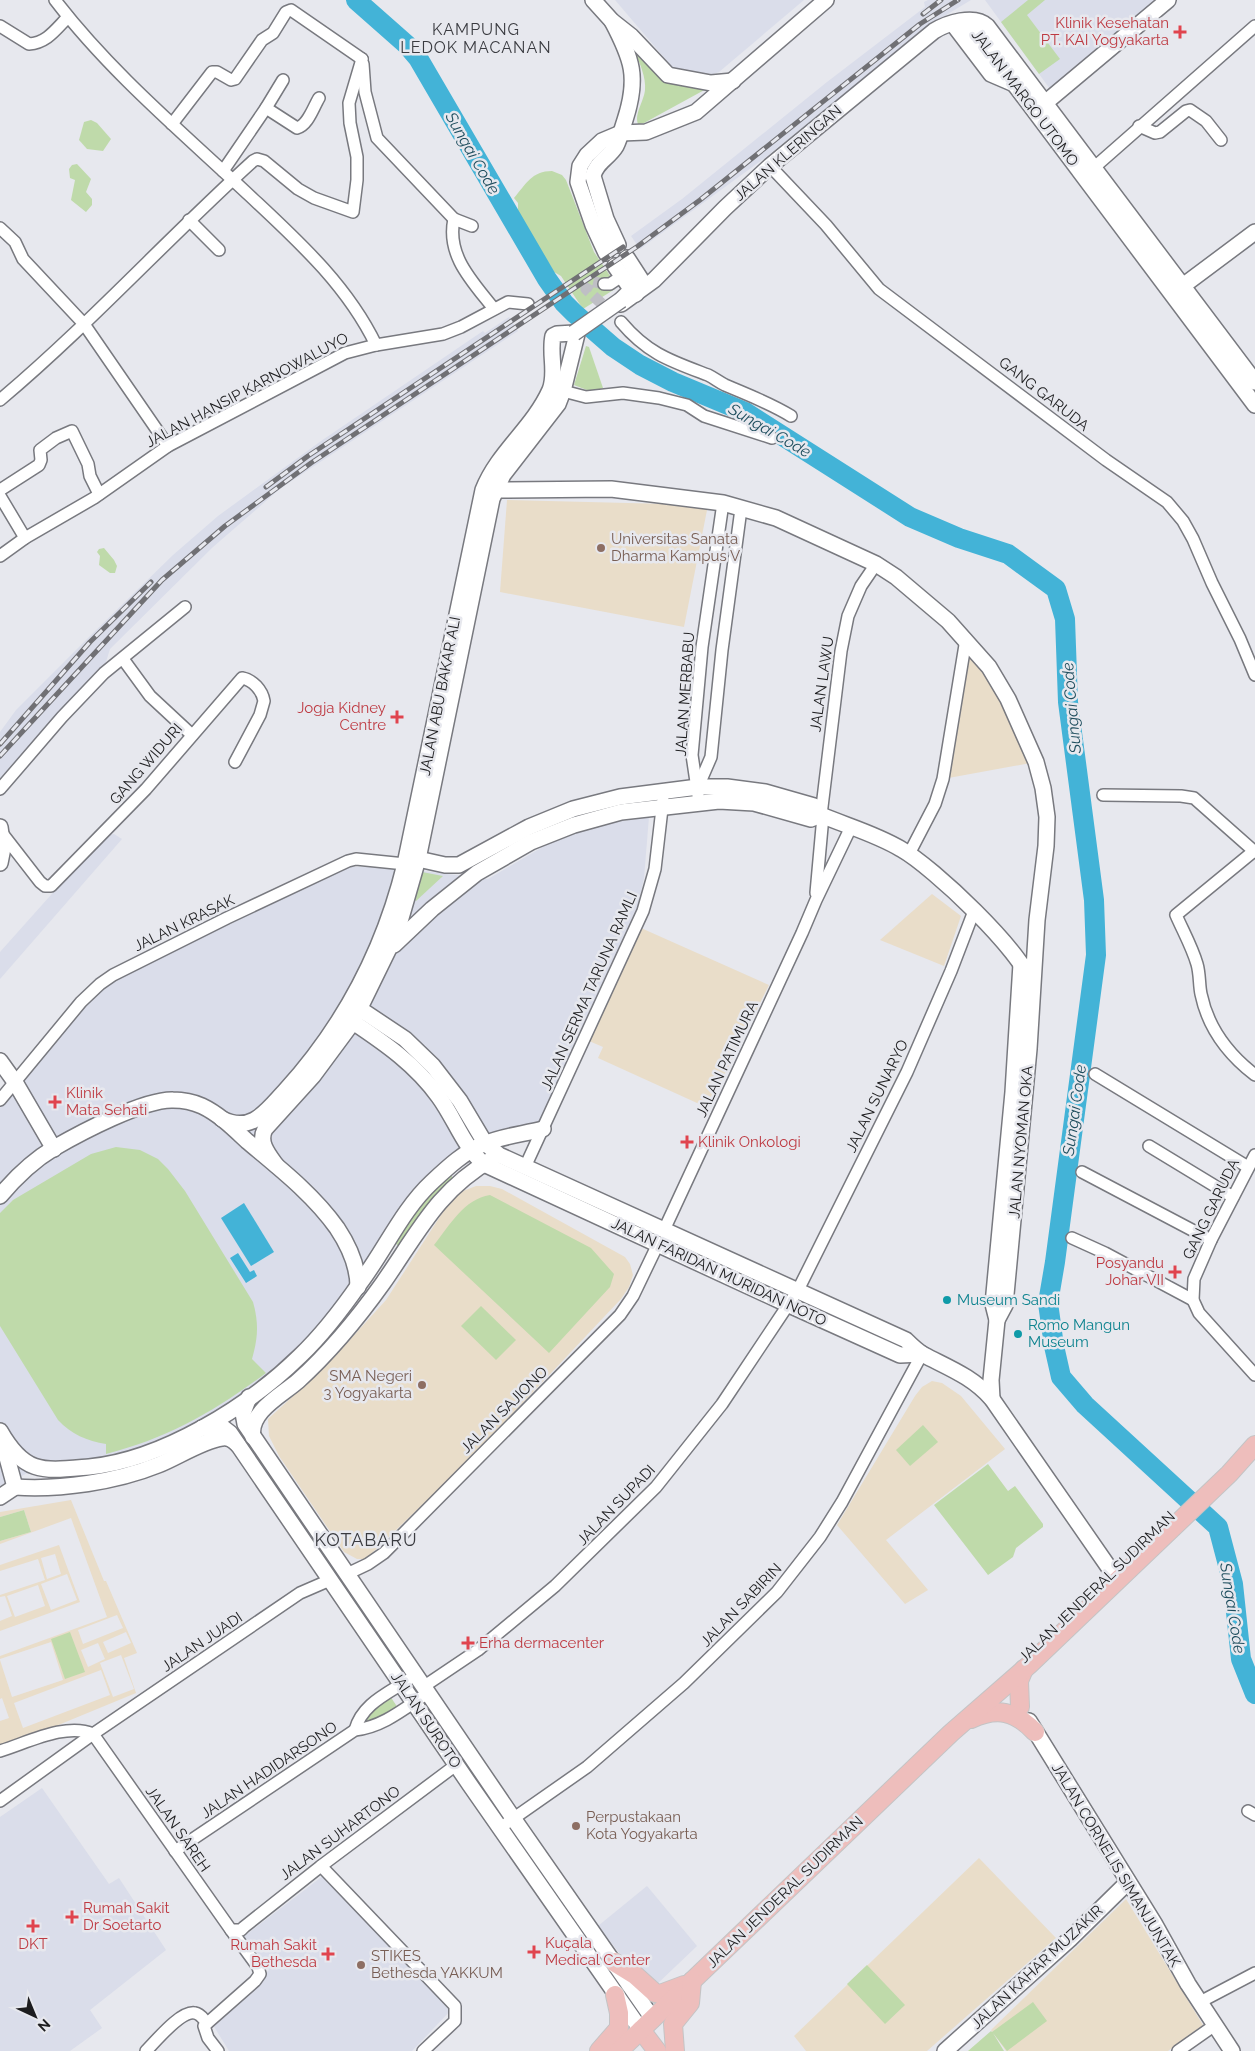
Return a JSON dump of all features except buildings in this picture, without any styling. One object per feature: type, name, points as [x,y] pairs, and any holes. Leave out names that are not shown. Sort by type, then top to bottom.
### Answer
[{"type":"main road","points":[[593,0],[612,21],[632,36],[664,72],[671,76],[715,84],[733,81]]},
{"type":"main road","points":[[1045,103],[1168,0]]},
{"type":"main road","points":[[621,133],[646,132],[690,116],[827,1]]},
{"type":"main road","points":[[612,21],[627,51],[633,81],[632,100],[621,133],[614,149],[601,161],[593,176],[606,219],[612,249]]},
{"type":"main road","name":"JALAN MARGO UTOMO","points":[[960,22],[980,21],[987,26],[1045,103],[1064,140]]},
{"type":"main road","name":"JALAN MARGO UTOMO","points":[[960,22],[1064,140],[1089,172],[1177,290],[1249,382],[1255,405]]},
{"type":"main road","name":"JALAN KLERINGAN","points":[[576,333],[636,294],[659,275],[725,208],[770,166],[934,32],[960,22]]},
{"type":"main road","points":[[1177,290],[1255,232]]},
{"type":"main road","points":[[621,267],[640,278],[641,282],[636,294]]},
{"type":"main road","points":[[621,267],[630,291],[621,302]]},
{"type":"main road","name":"JALAN ABU BAKAR ALI","points":[[222,1119],[241,1124],[261,1116],[305,1069],[325,1043],[350,1004],[373,958],[412,861],[486,526],[496,490],[508,467],[558,404],[563,391],[576,333],[553,336],[551,345],[553,378],[550,389],[536,413],[499,459],[483,490],[412,861],[406,904],[388,952],[357,1015],[313,1076],[263,1133],[263,1144],[276,1165]]},
{"type":"main road","points":[[496,490],[611,489],[723,503],[776,518],[876,564],[924,600],[966,640],[989,667],[1008,699],[1036,762],[1043,788],[1047,817],[1046,846],[1037,920],[1033,987]]},
{"type":"main road","name":"JALAN NYOMAN OKA","points":[[388,952],[424,916],[463,883],[515,851],[559,830],[698,787],[734,787],[766,792],[814,806],[822,815],[891,843],[928,868],[974,911],[1022,964],[1033,987],[1023,1048],[1011,1192],[1005,1305],[997,1320],[991,1380],[992,1399]]},
{"type":"main road","name":"JALAN NYOMAN OKA","points":[[412,861],[459,865],[512,835],[560,814],[606,800],[732,801],[754,803],[811,819],[822,815]]},
{"type":"main road","points":[[0,863],[3,848],[1,830]]},
{"type":"main road","name":"JALAN NYOMAN OKA","points":[[1022,964],[1023,1048]]},
{"type":"main road","points":[[357,1015],[396,1052],[428,1071],[460,1101],[485,1143],[522,1174]]},
{"type":"main road","points":[[0,1061],[15,1082],[54,1148]]},
{"type":"main road","points":[[428,1071],[447,1109],[472,1151],[484,1164],[522,1174]]},
{"type":"main road","points":[[0,1196],[21,1175],[54,1148],[123,1114],[159,1101],[191,1102],[207,1109],[222,1119],[276,1165],[323,1211],[338,1229],[356,1264],[358,1287]]},
{"type":"main road","points":[[0,1431],[15,1453],[26,1463],[39,1468],[54,1470],[92,1466],[132,1458],[202,1428],[228,1413],[300,1357],[332,1322],[358,1287],[407,1211],[441,1174],[485,1143],[543,1129]]},
{"type":"main road","points":[[253,1437],[252,1425],[259,1414],[311,1369],[356,1318],[439,1202],[459,1182],[499,1155]]},
{"type":"main road","name":"JALAN FARIDAN MURIDAN NOTO","points":[[522,1174],[661,1237],[798,1290],[906,1340],[922,1354],[961,1373],[978,1384],[992,1399],[1112,1572]]},
{"type":"main road","name":"JALAN FARIDAN MURIDAN NOTO","points":[[661,1237],[787,1304],[900,1355],[922,1354]]},
{"type":"main road","points":[[300,1357],[311,1369]]},
{"type":"main road","name":"JALAN SUROTO","points":[[249,1397],[243,1416],[245,1424],[253,1437],[513,1818],[614,1962],[647,2024]]},
{"type":"main road","name":"JALAN SUROTO","points":[[202,1428],[213,1426],[225,1428],[239,1446],[456,1765],[616,1995],[647,2024]]},
{"type":"main road","points":[[0,1431],[15,1487]]},
{"type":"main road","points":[[0,1497],[15,1487],[42,1488],[126,1476],[151,1468],[221,1438],[231,1439],[239,1446]]},
{"type":"main road","name":"JALAN JENDERAL SUDIRMAN","points":[[1004,1681],[1023,1670],[1137,1555],[1226,1470],[1252,1448]]},
{"type":"main road","name":"JALAN JENDERAL SUDIRMAN","points":[[619,2051],[957,1728],[1004,1681],[1038,1643],[1112,1572],[1137,1555]]},
{"type":"main road","points":[[330,1580],[347,1574]]},
{"type":"main road","points":[[1020,1707],[1019,1681],[1038,1643]]},
{"type":"main road","name":"JALAN CORNELIS SIMANJUNTAK","points":[[1004,1681],[1200,2002],[1232,2051]]},
{"type":"main road","points":[[957,1728],[988,1713],[998,1712],[1016,1716],[1035,1732]]},
{"type":"main road","name":"JALAN KAHAR MUZAKIR","points":[[945,2051],[1063,1946],[1128,1882]]},
{"type":"main road","points":[[614,1962],[635,1975],[655,1994],[660,1994],[692,1982],[690,2003],[673,2024],[675,2051]]},
{"type":"main road","points":[[599,2051],[619,2028],[616,1995]]},
{"type":"main road","points":[[647,2024],[675,2051]]},
{"type":"main road","points":[[647,2024],[657,2051]]},
{"type":"street","points":[[55,0],[128,83],[304,247],[357,310],[376,345]]},
{"type":"street","points":[[172,124],[212,72],[215,71],[231,80],[235,79],[262,40],[273,33],[286,12],[290,10],[362,59]]},
{"type":"street","points":[[0,26],[29,44],[44,42],[68,17]]},
{"type":"street","points":[[1089,172],[1139,126],[1255,26]]},
{"type":"street","points":[[0,400],[53,354],[189,220],[253,161],[260,159],[306,193],[338,208],[353,212],[357,180],[357,157],[350,124],[349,103],[362,59]]},
{"type":"street","points":[[362,59],[365,92],[378,138],[454,219],[472,226]]},
{"type":"street","points":[[223,171],[266,108],[282,80]]},
{"type":"street","points":[[266,108],[297,128],[301,127],[307,120],[319,98]]},
{"type":"street","points":[[1139,126],[1155,133],[1160,132],[1186,111],[1190,110],[1206,121],[1222,140]]},
{"type":"street","name":"GANG GARUDA","points":[[770,166],[826,225],[879,289],[1106,460],[1167,502],[1183,521],[1194,539],[1216,592],[1240,639],[1255,675]]},
{"type":"street","points":[[454,219],[452,242],[458,260],[494,309]]},
{"type":"street","points":[[189,220],[219,250]]},
{"type":"street","points":[[0,228],[15,242],[23,259],[84,324],[168,446]]},
{"type":"street","points":[[604,284],[610,284],[621,267]]},
{"type":"street","name":"JALAN HANSIP KARNOWALUYO","points":[[0,556],[99,494],[168,446],[345,353],[376,345],[443,334],[461,327],[508,302],[528,304]]},
{"type":"street","points":[[621,322],[639,342],[670,361],[710,376],[791,416]]},
{"type":"street","points":[[563,391],[586,397],[623,393],[659,398],[687,405],[704,416],[772,438]]},
{"type":"street","points":[[0,490],[40,465],[40,450],[56,438],[71,431],[88,464],[90,476],[99,494]]},
{"type":"street","points":[[0,496],[26,538]]},
{"type":"street","name":"JALAN MERBABU","points":[[698,787],[692,755],[702,647],[723,503]]},
{"type":"street","name":"JALAN MERBABU","points":[[698,787],[711,757],[722,650],[742,509]]},
{"type":"street","name":"JALAN LAWU","points":[[822,815],[841,651],[848,616],[861,586],[876,564]]},
{"type":"street","points":[[0,789],[104,673],[185,607]]},
{"type":"street","points":[[909,854],[936,804],[943,779],[966,640]]},
{"type":"street","points":[[702,647],[722,650]]},
{"type":"street","points":[[123,659],[150,696],[192,735]]},
{"type":"street","name":"GANG WIDURI","points":[[1,830],[40,882],[44,886],[51,886],[146,789],[239,680],[246,678],[261,691],[264,701],[260,715],[235,762]]},
{"type":"street","points":[[698,787],[699,802]]},
{"type":"street","points":[[1103,795],[1181,796],[1194,798],[1254,852],[1176,915],[1198,966],[1200,994],[1208,1019],[1222,1042],[1238,1062],[1255,1076]]},
{"type":"street","name":"JALAN SERMA TARUNA RAMLI","points":[[522,1174],[644,911],[655,869],[663,799]]},
{"type":"street","name":"JALAN PATIMURA","points":[[816,900],[822,815]]},
{"type":"street","name":"JALAN PATIMURA","points":[[661,1237],[851,826]]},
{"type":"street","name":"JALAN KRASAK","points":[[0,1100],[81,1002],[100,984],[114,975],[227,918],[348,861],[356,859],[412,861]]},
{"type":"street","name":"JALAN SUNARYO","points":[[787,1304],[798,1290],[907,1072],[951,971],[974,911]]},
{"type":"street","points":[[1095,1074],[1248,1167]]},
{"type":"street","points":[[1149,1146],[1233,1197]]},
{"type":"street","name":"GANG GARUDA","points":[[1193,1300],[1194,1278],[1211,1240],[1255,1155]]},
{"type":"street","points":[[1082,1172],[1211,1240]]},
{"type":"street","name":"JALAN SAJIONO","points":[[347,1574],[368,1564],[384,1553],[620,1315],[633,1296],[661,1237]]},
{"type":"street","points":[[1072,1238],[1105,1252],[1193,1300],[1199,1313],[1255,1375]]},
{"type":"street","name":"JALAN SUPADI","points":[[422,1685],[478,1650],[525,1613],[639,1505],[674,1466],[709,1422],[787,1304]]},
{"type":"street","name":"JALAN SABIRIN","points":[[500,1828],[595,1760],[684,1683],[778,1592],[820,1537],[842,1502],[922,1354]]},
{"type":"street","name":"JALAN JUADI","points":[[0,1801],[93,1734],[300,1593],[330,1580]]},
{"type":"street","name":"JALAN HADIDARSONO","points":[[175,1851],[355,1730],[377,1725],[414,1702],[422,1685],[401,1684],[366,1708],[359,1718],[355,1730]]},
{"type":"street","points":[[0,1752],[64,1730],[75,1729],[93,1734]]},
{"type":"street","name":"JALAN SAREH","points":[[93,1734],[258,1967],[260,1974],[256,1981],[207,2023]]},
{"type":"street","name":"JALAN SUHARTONO","points":[[231,1930],[241,1930],[321,1866],[456,1765]]},
{"type":"street","points":[[321,1866],[455,2006],[455,2021],[423,2051]]},
{"type":"street","points":[[1200,2002],[1255,1973]]},
{"type":"street","points":[[146,2051],[181,2017],[190,2012],[200,2015],[207,2023],[204,2026],[205,2032],[218,2051]]},
{"type":"street","points":[[1178,2051],[1215,2025]]},
{"type":"shaded area","points":[[615,0],[804,0],[719,72],[713,74],[676,70],[673,68]]},
{"type":"shaded area","points":[[928,0],[971,0],[928,26],[766,157],[640,249],[631,236],[682,199],[827,82],[925,7],[924,2]]},
{"type":"shaded area","points":[[985,0],[1159,0],[1050,89]]},
{"type":"shaded area","points":[[509,317],[518,331],[281,488],[213,547],[110,649],[105,665],[0,784],[0,732],[16,710],[173,555],[218,516],[321,441],[483,331],[485,333]]},
{"type":"shaded area","name":"Universitas Sanata Dharma Kampus V","points":[[507,500],[708,505],[684,627],[500,592]]},
{"type":"shaded area","points":[[966,639],[1036,762],[943,779]]},
{"type":"shaded area","points":[[649,817],[644,878],[638,905],[538,1123],[496,1132],[448,1157],[426,1176],[400,1207],[383,1237],[330,1314],[295,1352],[232,1401],[187,1427],[138,1448],[89,1460],[49,1461],[0,1488],[0,1100],[70,1015],[117,977],[350,867],[390,867],[488,879],[546,845],[588,829]]},
{"type":"shaded area","points":[[114,834],[122,839],[0,979],[0,952],[100,840],[107,835]]},
{"type":"shaded area","points":[[932,894],[961,916],[944,966],[880,940]]},
{"type":"shaded area","points":[[641,928],[769,985],[708,1108],[598,1058],[603,1047],[589,1041]]},
{"type":"shaded area","name":"SMA Negeri 3 Yogyakarta","points":[[476,1186],[490,1186],[502,1189],[625,1257],[630,1264],[633,1275],[629,1287],[621,1299],[467,1462],[371,1554],[364,1559],[357,1559],[344,1552],[279,1456],[269,1436],[268,1419],[326,1366],[386,1300],[452,1198]]},
{"type":"shaded area","points":[[932,1381],[942,1383],[961,1396],[1005,1449],[886,1540],[928,1590],[905,1604],[837,1525],[915,1396],[922,1387]]},
{"type":"shaded area","points":[[71,1500],[104,1581],[106,1581],[137,1653],[124,1658],[136,1693],[22,1740],[0,1746],[0,1721],[9,1718],[2,1698],[0,1699],[0,1660],[12,1697],[63,1680],[51,1642],[0,1659],[0,1656],[107,1617],[71,1518],[0,1544],[0,1541],[31,1532],[24,1510],[0,1517],[0,1512]],"holes":[[[117,1615],[123,1628],[83,1644],[78,1630]],[[126,1632],[131,1643],[108,1653],[103,1642]],[[98,1643],[105,1659],[88,1667],[81,1650]],[[121,1655],[134,1689],[113,1697],[100,1663]],[[101,1670],[110,1695],[23,1728],[14,1703]]]},
{"type":"shaded area","points":[[59,1545],[80,1602],[0,1631],[0,1621],[12,1616],[5,1596],[0,1597],[0,1595],[45,1580],[38,1559],[0,1571],[0,1565]],"holes":[[[55,1554],[61,1574],[47,1579],[41,1558]],[[67,1574],[77,1600],[51,1610],[41,1584]],[[38,1585],[45,1606],[15,1617],[7,1596]]]},
{"type":"shaded area","name":"Rumah Sakit Dr Soetarto","points":[[42,1788],[109,1884],[119,1878],[166,1950],[90,2010],[102,2028],[70,2051],[0,2051],[0,1817]]},
{"type":"shaded area","points":[[979,1858],[1056,1938],[927,2051],[806,2051],[794,2036]]},
{"type":"shaded area","name":"Rumah Sakit Bethesda","points":[[324,1875],[453,2008],[412,2051],[229,2051],[213,2025],[269,1970],[242,1938]]},
{"type":"shaded area","points":[[647,1886],[697,1946],[655,1986],[624,1959],[598,1926]]},
{"type":"shaded area","points":[[1126,1899],[1203,2025],[1168,2051],[1006,2051],[991,2030]]},
{"type":"green space","points":[[1028,0],[1045,0],[1027,15],[1060,59],[1039,74],[1001,22]]},
{"type":"green space","points":[[635,52],[664,82],[708,88],[644,123],[638,124],[637,116],[644,94],[645,80]]},
{"type":"green space","points":[[91,120],[97,123],[111,139],[103,151],[87,149],[79,140],[84,122]]},
{"type":"green space","points":[[77,164],[91,179],[86,192],[92,199],[92,205],[86,212],[71,200],[75,180],[70,178],[69,169],[72,165]]},
{"type":"green space","points":[[552,171],[562,175],[566,180],[594,252],[615,283],[615,289],[583,309],[561,276],[554,272],[518,212],[518,203],[514,198],[534,176],[539,173]]},
{"type":"green space","points":[[586,346],[589,347],[603,388],[592,392],[574,385]]},
{"type":"green space","points":[[104,548],[117,566],[115,573],[110,573],[99,565],[100,556],[97,552],[99,549]]},
{"type":"green space","points":[[422,872],[443,876],[416,901],[415,900]]},
{"type":"green space","points":[[116,1147],[140,1150],[158,1159],[185,1191],[253,1302],[257,1330],[252,1359],[266,1373],[210,1411],[190,1422],[150,1440],[106,1454],[106,1444],[80,1436],[58,1420],[0,1326],[0,1213],[13,1200],[91,1154]]},
{"type":"green space","points":[[449,1174],[452,1175],[452,1180],[400,1245],[397,1245],[395,1242],[418,1205]]},
{"type":"green space","points":[[490,1195],[591,1248],[614,1274],[610,1287],[549,1353],[434,1245],[465,1207],[481,1197]]},
{"type":"green space","points":[[481,1306],[516,1340],[496,1360],[461,1326]]},
{"type":"green space","points":[[923,1425],[938,1442],[910,1466],[896,1450]]},
{"type":"green space","points":[[261,1458],[321,1547],[315,1552],[256,1462]]},
{"type":"green space","points":[[988,1464],[1008,1491],[1015,1486],[1043,1524],[1043,1527],[1016,1548],[1013,1557],[988,1575],[934,1505]]},
{"type":"green space","points":[[24,1510],[31,1532],[0,1541],[0,1517]]},
{"type":"green space","points":[[356,1597],[638,2012],[634,2011],[352,1600]]},
{"type":"green space","points":[[70,1632],[85,1672],[65,1679],[51,1639]]},
{"type":"green space","points":[[390,1696],[398,1708],[383,1717],[365,1722],[365,1717]]},
{"type":"green space","points":[[867,1965],[905,2005],[885,2024],[847,1984]]},
{"type":"green space","points":[[1033,2002],[1047,2021],[1007,2051],[993,2033],[1004,2051],[968,2051],[991,2031]]},
{"type":"water","points":[[244,1203],[274,1252],[251,1266],[221,1218]]},
{"type":"water","points":[[238,1253],[250,1272],[254,1270],[257,1276],[246,1283],[230,1258]]},
{"type":"waterway","name":"Sungai Code","points":[[356,0],[407,45],[418,58],[547,279],[564,303],[613,347],[640,365],[673,382],[745,412],[910,517],[959,538],[1008,554],[1056,589],[1065,619],[1068,702],[1094,900],[1096,955],[1048,1303],[1054,1346],[1061,1377],[1085,1405],[1218,1527],[1233,1584],[1241,1659],[1255,1694]]},
{"type":"tunnel","points":[[604,284],[591,281],[586,289],[621,322]]},
{"type":"railway","points":[[923,14],[941,0]]},
{"type":"railway","points":[[0,756],[162,580],[225,526],[311,463],[638,246],[700,200],[920,24],[958,0]]},
{"type":"railway","points":[[266,487],[308,456],[623,247]]},
{"type":"railway","points":[[0,744],[90,642],[151,582]]},
{"type":"place","name":"Klinik Kesehatan PT. KAI Yogyakarta","points":[[1180,32]]},
{"type":"place","name":"Universitas Sanata Dharma Kampus V","points":[[601,548]]},
{"type":"place","name":"Jogja Kidney Centre","points":[[397,717]]},
{"type":"place","name":"Klinik Mata Sehati","points":[[55,1102]]},
{"type":"place","name":"Klinik Onkologi","points":[[687,1142]]},
{"type":"place","name":"Posyandu Johar VII","points":[[1175,1272]]},
{"type":"place","name":"Museum Sandi","points":[[947,1300]]},
{"type":"place","name":"Romo Mangun Museum","points":[[1018,1334]]},
{"type":"place","name":"SMA Negeri 3 Yogyakarta","points":[[422,1385]]},
{"type":"place","name":"Erha dermacenter","points":[[468,1643]]},
{"type":"place","name":"Perpustakaan Kota Yogyakarta","points":[[576,1826]]},
{"type":"place","name":"Rumah Sakit Dr Soetarto","points":[[72,1917]]},
{"type":"place","name":"DKT","points":[[33,1926]]},
{"type":"place","name":"Kuçala Medical Center","points":[[534,1952]]},
{"type":"place","name":"Rumah Sakit Bethesda","points":[[328,1954]]},
{"type":"place","name":"STIKES Bethesda YAKKUM","points":[[361,1965]]},
{"type":"district","name":"KAMPUNG LEDOK MACANAN","points":[[476,38]]},
{"type":"district","name":"KOTABARU","points":[[366,1540]]}]
